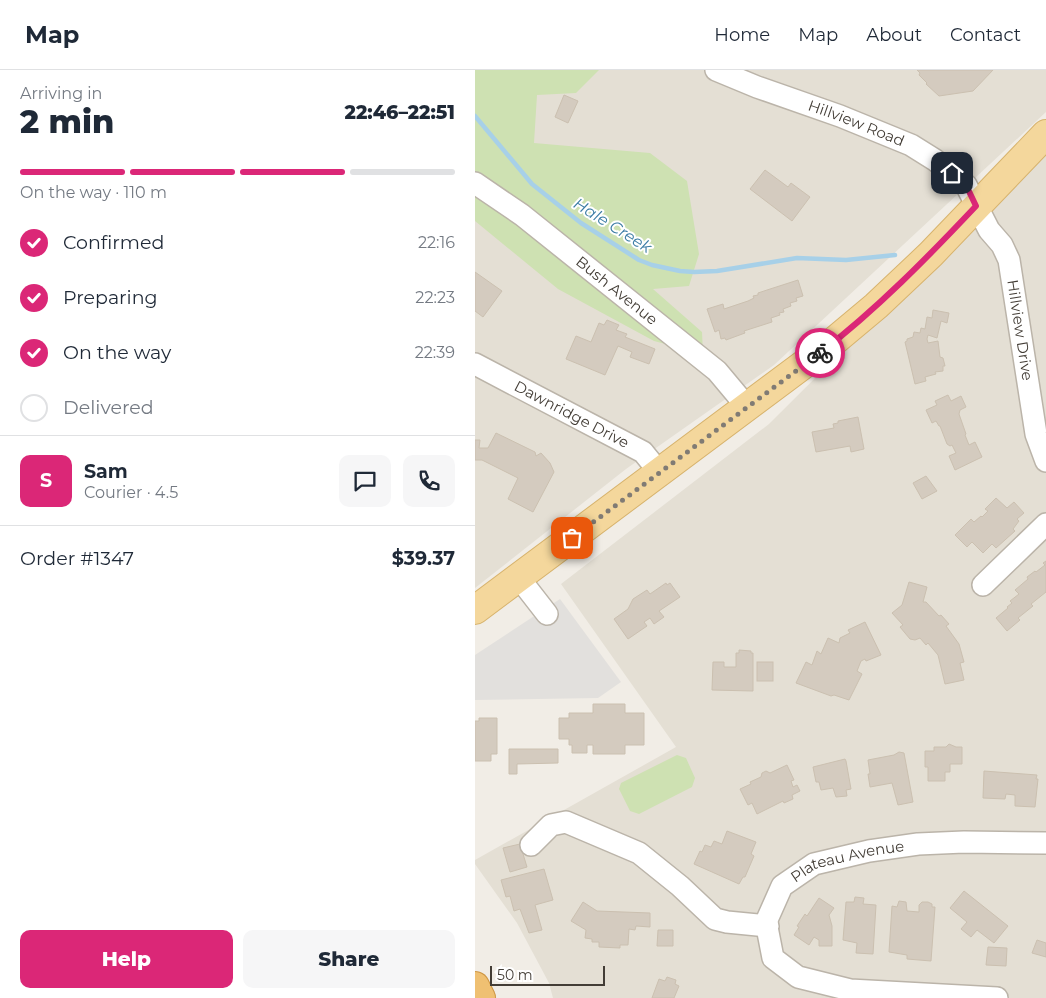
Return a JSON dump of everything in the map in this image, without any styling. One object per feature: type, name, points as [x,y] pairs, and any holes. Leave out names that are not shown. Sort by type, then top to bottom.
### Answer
[{"type":"highway","points":[[475,986],[481,998]]},
{"type":"main road","points":[[475,610],[827,348],[876,306],[931,254],[1046,134]]},
{"type":"street","name":"Hillview Road","points":[[716,70],[757,87],[840,116],[911,145],[935,160],[966,185],[976,206]]},
{"type":"street","name":"Bush Avenue","points":[[475,182],[522,215],[717,371],[748,408]]},
{"type":"street","name":"Hillview Drive","points":[[976,206],[991,233],[1002,245],[1009,260],[1036,434],[1046,461]]},
{"type":"street","name":"Dawnridge Drive","points":[[475,364],[643,452],[660,473]]},
{"type":"street","points":[[983,585],[1046,524]]},
{"type":"street","points":[[519,578],[547,614]]},
{"type":"street","points":[[531,845],[551,825],[566,822],[639,853],[680,886],[715,919],[768,926]]},
{"type":"street","name":"Plateau Avenue","points":[[997,998],[857,994],[798,977],[773,958],[766,922],[782,886],[814,864],[869,851],[918,844],[973,842],[1046,844]]},
{"type":"shaded area","points":[[475,70],[1046,70],[1046,112],[774,365],[626,469],[475,588]]},
{"type":"shaded area","points":[[1046,148],[1046,998],[553,998],[549,983],[517,923],[475,864],[475,860],[676,747],[561,584],[769,424]]},
{"type":"shaded area","points":[[560,599],[621,682],[598,698],[475,700],[475,655]]},
{"type":"green space","points":[[475,70],[599,70],[576,93],[537,95],[534,143],[650,153],[687,181],[699,254],[689,286],[653,289],[702,332],[703,354],[654,341],[558,289],[475,221]]},
{"type":"green space","points":[[677,755],[686,758],[695,778],[692,787],[639,814],[630,811],[619,789],[621,783]]},
{"type":"building","points":[[917,70],[993,70],[973,91],[939,96],[926,84]]},
{"type":"building","points":[[564,95],[578,101],[568,123],[555,117]]},
{"type":"building","points":[[765,170],[788,187],[791,183],[810,197],[792,221],[750,189]]},
{"type":"building","points":[[475,272],[502,291],[483,317],[475,311]]},
{"type":"building","points":[[798,280],[803,296],[796,298],[797,301],[790,303],[791,306],[783,309],[784,312],[779,313],[780,315],[771,318],[772,322],[744,331],[745,333],[726,340],[725,338],[721,339],[719,330],[715,332],[707,309],[723,304],[724,309],[748,301],[754,298],[753,296],[758,295],[758,293]]},
{"type":"building","points":[[933,310],[949,313],[947,323],[941,321],[937,338],[928,335],[927,339],[928,343],[938,341],[940,357],[943,358],[945,366],[943,366],[943,371],[935,372],[936,374],[925,377],[926,381],[915,384],[905,342],[913,337],[914,332],[920,333],[921,328],[925,329],[927,317],[932,318]]},
{"type":"building","points":[[607,320],[619,325],[616,330],[627,334],[625,337],[655,349],[649,364],[630,357],[632,352],[618,346],[605,375],[566,359],[576,336],[591,342],[599,323],[604,325]]},
{"type":"building","points":[[948,395],[951,401],[961,396],[966,407],[960,410],[959,414],[965,435],[969,445],[975,442],[982,457],[955,470],[949,456],[956,453],[952,445],[947,444],[936,421],[932,423],[926,410],[937,405],[935,401]]},
{"type":"building","points":[[858,417],[864,449],[851,452],[850,446],[816,452],[812,432],[834,428],[833,424],[838,423],[838,421]]},
{"type":"building","points":[[496,433],[535,452],[536,456],[541,453],[550,463],[554,472],[533,512],[508,499],[518,478],[482,460],[475,460],[475,440],[480,440],[479,448],[488,448]]},
{"type":"building","points":[[926,476],[937,491],[922,499],[913,483]]},
{"type":"building","points":[[996,498],[1007,508],[1014,502],[1024,513],[1017,519],[1019,521],[1013,529],[1015,531],[996,548],[992,544],[983,553],[972,542],[967,547],[955,535],[971,519],[974,522],[982,517],[988,511],[985,509]]},
{"type":"building","points":[[1046,561],[1046,592],[1031,604],[1033,606],[1018,618],[1020,620],[1007,631],[996,618],[1008,608],[1012,603],[1010,601],[1019,594],[1015,590],[1028,579],[1027,577],[1045,565],[1043,563]]},
{"type":"building","points":[[909,582],[927,587],[923,602],[926,602],[949,624],[946,626],[959,644],[964,662],[960,663],[964,680],[945,684],[938,655],[928,643],[926,645],[920,638],[910,639],[900,627],[903,625],[892,613],[902,605]]},
{"type":"building","points":[[666,583],[667,585],[670,583],[680,597],[659,611],[664,617],[654,624],[650,618],[644,622],[647,626],[628,639],[614,619],[628,609],[633,599],[647,590],[650,594]]},
{"type":"building","points":[[865,622],[881,655],[861,661],[857,671],[862,674],[849,700],[834,695],[831,696],[796,683],[806,662],[812,665],[817,651],[821,654],[828,638],[839,643],[840,638],[850,633],[848,630]]},
{"type":"building","points":[[739,650],[751,651],[753,653],[753,691],[712,690],[713,662],[724,662],[724,667],[736,667],[736,653],[739,653]]},
{"type":"building","points":[[757,662],[773,662],[773,681],[757,681]]},
{"type":"building","points":[[593,704],[625,704],[625,713],[644,713],[644,745],[625,745],[625,754],[593,754],[593,745],[587,745],[587,753],[572,753],[572,745],[569,745],[569,739],[559,739],[559,718],[569,718],[569,713],[593,713]]},
{"type":"building","points":[[479,718],[497,718],[497,754],[491,754],[491,761],[475,761],[475,721],[479,721]]},
{"type":"building","points":[[949,744],[962,747],[962,764],[950,764],[950,772],[945,772],[945,781],[928,781],[928,767],[925,767],[925,751],[934,751],[934,747],[946,747]]},
{"type":"building","points":[[509,749],[558,749],[558,763],[517,764],[517,774],[509,774]]},
{"type":"building","points":[[899,752],[904,753],[913,802],[898,805],[892,783],[870,787],[868,760],[894,755]]},
{"type":"building","points":[[845,759],[851,789],[846,790],[847,796],[836,797],[833,788],[821,790],[819,782],[816,782],[813,767]]},
{"type":"building","points":[[787,765],[794,780],[791,781],[793,787],[797,785],[800,791],[792,795],[793,799],[784,803],[783,801],[757,814],[752,803],[748,805],[740,789],[761,777],[762,773],[766,771],[770,773]]},
{"type":"building","points":[[984,771],[1037,775],[1035,807],[1015,806],[1015,795],[1006,794],[1005,799],[983,798]]},
{"type":"building","points":[[727,831],[756,842],[751,854],[754,856],[745,877],[743,877],[739,884],[694,864],[705,845],[711,847],[714,841],[722,844]]},
{"type":"building","points":[[520,844],[527,867],[510,872],[503,848]]},
{"type":"building","points":[[544,869],[553,900],[535,905],[542,930],[529,933],[520,909],[514,911],[510,896],[506,897],[501,880]]},
{"type":"building","points":[[964,891],[1008,926],[994,943],[977,930],[971,937],[961,929],[967,922],[950,908]]},
{"type":"building","points":[[855,897],[864,898],[863,904],[876,905],[873,954],[856,953],[857,943],[843,940],[846,902],[854,902]]},
{"type":"building","points":[[819,898],[834,908],[829,915],[832,926],[832,946],[819,946],[819,940],[814,937],[809,945],[794,935],[799,927],[797,926],[805,914],[807,916]]},
{"type":"building","points":[[899,901],[906,902],[907,911],[919,912],[919,905],[922,902],[928,902],[932,904],[932,907],[935,907],[931,961],[907,959],[907,955],[889,952],[892,906],[897,907]]},
{"type":"building","points":[[583,902],[597,911],[650,913],[650,927],[636,926],[635,930],[629,929],[628,945],[620,945],[620,948],[599,947],[599,942],[592,942],[592,939],[585,938],[586,930],[571,921]]},
{"type":"building","points":[[658,930],[673,930],[673,946],[657,946]]},
{"type":"building","points":[[1037,940],[1046,943],[1046,957],[1032,953]]},
{"type":"building","points":[[988,947],[1007,948],[1006,966],[986,965]]},
{"type":"building","points":[[667,977],[676,980],[675,984],[679,986],[674,998],[652,998],[659,979],[665,981]]},
{"type":"waterway","name":"Hale Creek","points":[[475,116],[532,184],[581,223],[639,260],[652,265],[694,272],[717,271],[797,258],[846,260],[895,255]]},
{"type":"way so far","points":[[572,538],[820,353]]},
{"type":"route","points":[[820,353],[876,306],[931,254],[976,206],[966,185],[952,173]]}]
